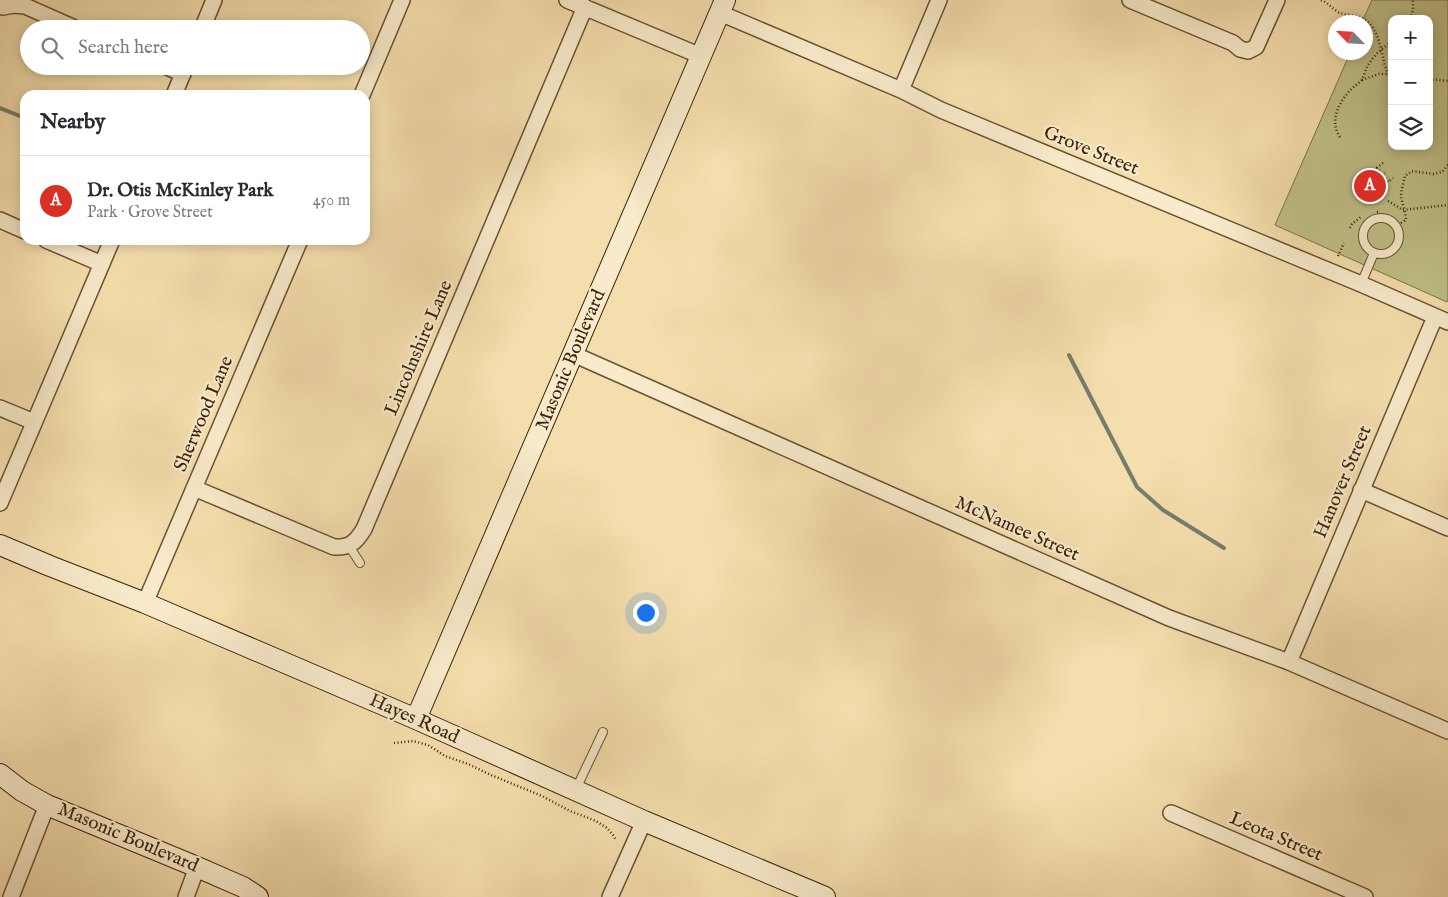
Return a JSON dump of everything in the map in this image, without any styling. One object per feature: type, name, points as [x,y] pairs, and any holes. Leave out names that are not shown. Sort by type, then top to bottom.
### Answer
[{"type":"street","points":[[206,20],[214,0]]},
{"type":"street","points":[[364,90],[402,0]]},
{"type":"street","points":[[567,0],[701,56]]},
{"type":"street","points":[[901,90],[939,0]]},
{"type":"street","points":[[1130,0],[1248,51],[1256,47],[1277,0]]},
{"type":"street","points":[[4,5],[21,3],[58,20]]},
{"type":"street","name":"Grove Street","points":[[723,6],[942,110],[1361,284],[1442,320]]},
{"type":"street","name":"Masonic Boulevard","points":[[416,719],[723,6]]},
{"type":"street","name":"Lincolnshire Lane","points":[[349,546],[358,538],[364,528],[585,8]]},
{"type":"street","points":[[176,90],[182,75]]},
{"type":"street","points":[[0,220],[20,229]]},
{"type":"street","points":[[58,245],[102,264]]},
{"type":"street","points":[[0,503],[110,245]]},
{"type":"street","name":"Sherwood Lane","points":[[145,602],[298,245]]},
{"type":"street","name":"Hanover Street","points":[[1289,662],[1361,490],[1442,320]]},
{"type":"street","name":"McNamee Street","points":[[573,354],[1170,618],[1289,662],[1448,730]]},
{"type":"street","points":[[0,408],[34,422]]},
{"type":"street","points":[[194,488],[334,547],[342,548],[349,546]]},
{"type":"street","points":[[1361,490],[1448,528]]},
{"type":"street","name":"Hayes Road","points":[[0,545],[145,602],[416,719],[644,821],[825,897]]},
{"type":"street","name":"Masonic Boulevard","points":[[0,774],[22,791],[47,804],[198,867],[243,887],[258,897]]},
{"type":"street","points":[[11,897],[47,804]]},
{"type":"street","name":"Leota Street","points":[[1171,814],[1365,897]]},
{"type":"street","points":[[610,897],[644,821]]},
{"type":"street","points":[[186,897],[198,867]]},
{"type":"lane","points":[[1386,218],[1396,225],[1400,236],[1399,242],[1396,247],[1386,254],[1374,253],[1365,246],[1363,234],[1368,223],[1386,218]]},
{"type":"lane","points":[[1361,284],[1374,253]]},
{"type":"lane","points":[[349,546],[360,564]]},
{"type":"lane","points":[[575,791],[603,732]]},
{"type":"path","points":[[1321,0],[1342,14],[1359,17],[1367,21],[1373,28],[1381,49],[1385,68],[1388,72]]},
{"type":"path","points":[[1412,15],[1413,0]]},
{"type":"path","points":[[1362,80],[1368,65],[1381,49],[1388,45]]},
{"type":"path","points":[[1340,137],[1335,123],[1336,113],[1346,94],[1362,80],[1379,74],[1388,74]]},
{"type":"path","points":[[1433,79],[1448,81]]},
{"type":"path","points":[[1383,163],[1378,168],[1388,182],[1393,178]]},
{"type":"path","points":[[1401,223],[1406,220],[1401,193],[1404,185],[1404,176],[1412,171],[1433,174],[1442,172],[1448,165]]},
{"type":"path","points":[[1373,181],[1384,174]]},
{"type":"path","points":[[1388,201],[1403,210],[1448,205]]},
{"type":"path","points":[[1350,228],[1362,216]]},
{"type":"path","points":[[1338,256],[1344,243]]},
{"type":"path","points":[[394,743],[406,741],[424,743],[445,756],[468,764],[596,821],[606,828],[616,840]]},
{"type":"green space","points":[[1372,0],[1448,0],[1447,302],[1275,225],[1347,60],[1373,60],[1373,15],[1365,15]]},
{"type":"waterway","points":[[0,108],[20,116]]},
{"type":"waterway","points":[[1069,355],[1137,487],[1163,510],[1224,548]]},
{"type":"place","name":"Dr. Otis McKinley Park","points":[[1370,186]]}]
